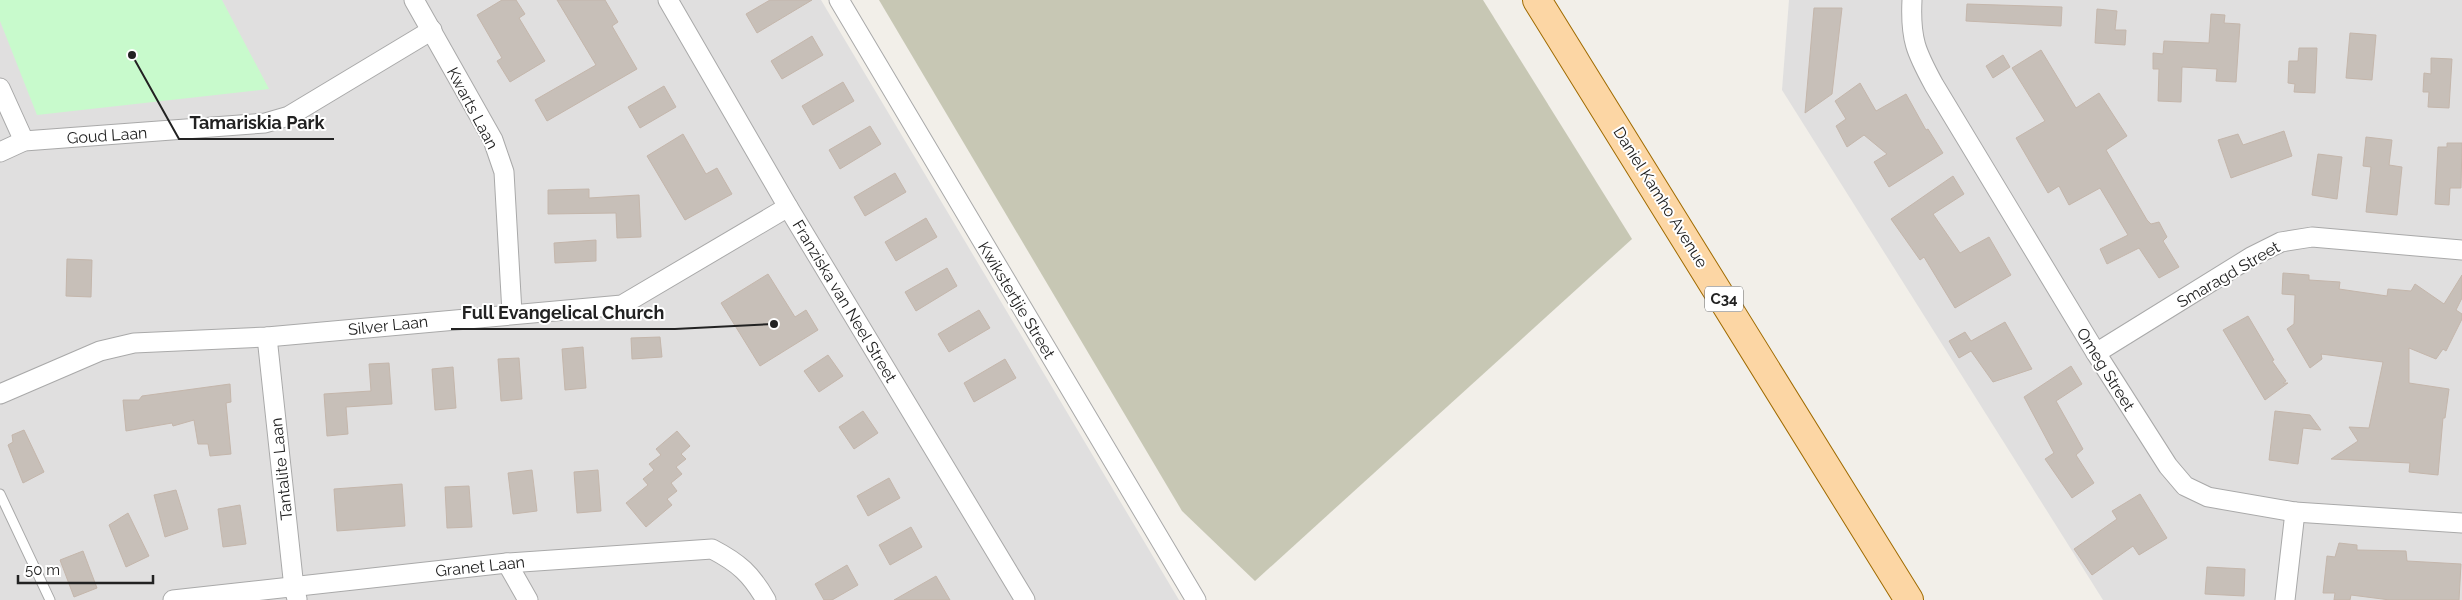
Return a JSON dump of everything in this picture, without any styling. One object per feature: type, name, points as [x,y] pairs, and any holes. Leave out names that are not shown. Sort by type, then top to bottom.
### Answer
[{"type":"main road","name":"Daniel Kamho Avenue","points":[[1537,0],[1909,600]]},
{"type":"street","name":"Kwarts Laan","points":[[414,0],[493,140],[504,172],[512,313]]},
{"type":"street","name":"Franziska van Neel Street","points":[[668,0],[788,207],[1025,600]]},
{"type":"street","name":"Kwikstertjie Street","points":[[839,0],[1196,600]]},
{"type":"street","name":"Omeg Street","points":[[1912,0],[1911,20],[1915,50],[1930,78],[2096,353],[2168,466],[2185,486],[2208,496],[2295,512],[2462,523]]},
{"type":"street","name":"Goud Laan","points":[[0,152],[24,141],[265,123],[288,116],[432,30]]},
{"type":"street","points":[[0,88],[24,141]]},
{"type":"street","name":"Silver Laan","points":[[0,394],[100,351],[134,343],[267,337],[622,304],[788,207]]},
{"type":"street","name":"Smaragd Street","points":[[2096,353],[2280,242],[2312,238],[2462,250]]},
{"type":"street","name":"Tantalite Laan","points":[[267,337],[295,594]]},
{"type":"street","points":[[2285,600],[2295,512]]},
{"type":"street","name":"Granet Laan","points":[[173,600],[295,594],[507,563],[712,549],[732,560],[753,577],[766,600]]},
{"type":"street","points":[[507,563],[528,600]]},
{"type":"lane","points":[[0,494],[50,600]]},
{"type":"shaded area","points":[[0,0],[821,0],[1179,600],[0,600]]},
{"type":"shaded area","points":[[879,0],[1483,0],[1632,239],[1255,581],[1182,511]]},
{"type":"shaded area","points":[[1789,0],[2462,0],[2462,600],[2103,600],[1782,90]]},
{"type":"green space","points":[[0,0],[222,0],[269,89],[37,115],[0,21]]},
{"type":"building","points":[[502,0],[516,0],[525,14],[519,18],[545,61],[510,82],[497,61],[502,58],[477,15]]},
{"type":"building","points":[[557,0],[605,0],[618,22],[612,26],[637,69],[547,121],[535,100],[596,65]]},
{"type":"building","points":[[770,0],[812,0],[757,33],[746,14]]},
{"type":"building","points":[[1967,4],[2062,7],[2061,26],[1966,21]]},
{"type":"building","points":[[1814,8],[1842,8],[1832,94],[1805,113]]},
{"type":"building","points":[[2097,9],[2117,11],[2115,30],[2126,30],[2125,45],[2095,43]]},
{"type":"building","points":[[2211,14],[2225,15],[2224,23],[2240,24],[2236,82],[2216,81],[2217,69],[2182,67],[2181,102],[2158,101],[2159,69],[2153,69],[2153,53],[2163,54],[2164,41],[2209,43]]},
{"type":"building","points":[[2350,33],[2376,35],[2372,80],[2346,78]]},
{"type":"building","points":[[812,36],[823,55],[782,79],[771,61]]},
{"type":"building","points":[[2299,48],[2317,48],[2315,93],[2294,92],[2295,84],[2288,83],[2289,61],[2298,61]]},
{"type":"building","points":[[2041,50],[2076,108],[2099,93],[2127,136],[2106,150],[2147,220],[2151,224],[2159,222],[2167,237],[2163,241],[2179,267],[2159,278],[2139,248],[2107,264],[2100,249],[2128,235],[2100,188],[2069,205],[2059,186],[2048,193],[2016,138],[2045,121],[2012,68]]},
{"type":"building","points":[[2003,55],[2010,67],[1993,78],[1986,66]]},
{"type":"building","points":[[2431,58],[2452,59],[2449,108],[2428,107],[2429,92],[2423,92],[2424,73],[2431,74]]},
{"type":"building","points":[[843,82],[854,101],[813,125],[802,106]]},
{"type":"building","points":[[1860,83],[1876,111],[1906,94],[1926,130],[1928,129],[1943,153],[1889,187],[1874,162],[1887,154],[1864,135],[1847,147],[1836,126],[1846,119],[1835,101]]},
{"type":"building","points":[[664,86],[676,107],[640,128],[628,107]]},
{"type":"building","points":[[870,126],[881,144],[840,169],[829,150]]},
{"type":"building","points":[[2284,131],[2292,156],[2231,178],[2218,140],[2238,134],[2243,145]]},
{"type":"building","points":[[683,134],[706,174],[717,168],[732,194],[685,220],[647,156]]},
{"type":"building","points":[[2366,137],[2392,140],[2389,165],[2402,167],[2397,215],[2366,212],[2371,167],[2363,166]]},
{"type":"building","points":[[2447,143],[2462,143],[2461,188],[2450,188],[2449,205],[2435,204],[2438,147],[2447,147]]},
{"type":"building","points":[[2318,154],[2342,157],[2337,199],[2312,195]]},
{"type":"building","points":[[895,173],[906,192],[865,216],[854,197]]},
{"type":"building","points":[[1953,176],[1964,194],[1933,214],[1960,253],[1989,237],[2011,275],[1955,308],[1924,257],[1920,260],[1891,219]]},
{"type":"building","points":[[589,189],[589,198],[639,195],[641,237],[617,238],[616,213],[548,214],[548,190]]},
{"type":"building","points":[[926,218],[937,237],[896,261],[885,242]]},
{"type":"building","points":[[596,240],[596,261],[555,263],[554,243]]},
{"type":"building","points":[[67,259],[92,260],[91,297],[66,296]]},
{"type":"building","points":[[947,268],[957,286],[916,311],[905,292]]},
{"type":"building","points":[[2283,273],[2309,275],[2309,280],[2340,282],[2339,289],[2387,296],[2388,289],[2411,291],[2415,284],[2444,304],[2462,275],[2462,298],[2456,310],[2462,314],[2462,319],[2446,351],[2443,349],[2436,359],[2409,348],[2409,383],[2449,389],[2445,418],[2443,418],[2438,475],[2409,472],[2410,463],[2331,459],[2358,441],[2349,427],[2369,428],[2383,362],[2321,354],[2322,359],[2310,368],[2287,329],[2294,324],[2295,295],[2282,294]]},
{"type":"building","points":[[768,274],[795,317],[806,310],[818,330],[760,366],[721,303]]},
{"type":"building","points":[[979,310],[990,328],[949,352],[938,334]]},
{"type":"building","points":[[2248,316],[2274,360],[2272,361],[2286,381],[2283,383],[2288,383],[2265,400],[2223,330]]},
{"type":"building","points":[[2005,322],[2032,369],[1993,382],[1971,351],[1959,358],[1949,341],[1965,332],[1971,341]]},
{"type":"building","points":[[660,337],[662,357],[632,359],[631,338]]},
{"type":"building","points":[[583,347],[586,388],[565,390],[562,349]]},
{"type":"building","points":[[828,355],[843,376],[819,392],[804,371]]},
{"type":"building","points":[[519,358],[522,399],[501,401],[498,359]]},
{"type":"building","points":[[1005,359],[1016,378],[974,402],[964,383]]},
{"type":"building","points":[[389,363],[392,404],[346,407],[348,434],[327,436],[324,394],[371,391],[369,364]]},
{"type":"building","points":[[2071,366],[2082,384],[2056,401],[2083,449],[2076,455],[2094,483],[2072,498],[2045,459],[2054,453],[2024,397]]},
{"type":"building","points":[[453,367],[456,408],[435,410],[432,369]]},
{"type":"building","points":[[230,384],[231,402],[226,403],[231,454],[210,456],[208,444],[198,444],[194,420],[173,426],[172,423],[126,431],[123,400],[139,400],[142,396]]},
{"type":"building","points":[[863,411],[878,433],[854,449],[839,427]]},
{"type":"building","points":[[2275,411],[2310,415],[2321,430],[2303,428],[2298,464],[2269,460]]},
{"type":"building","points":[[24,430],[44,472],[23,483],[8,445],[13,442],[12,435]]},
{"type":"building","points":[[677,431],[690,446],[681,454],[686,459],[676,467],[682,474],[671,483],[677,491],[667,499],[672,505],[646,527],[626,503],[648,485],[643,479],[654,470],[649,464],[661,455],[656,449]]},
{"type":"building","points":[[532,470],[537,511],[513,514],[508,473]]},
{"type":"building","points":[[598,470],[601,511],[577,513],[574,472]]},
{"type":"building","points":[[889,478],[900,498],[868,516],[857,496]]},
{"type":"building","points":[[402,484],[405,526],[337,531],[334,489]]},
{"type":"building","points":[[469,486],[472,527],[447,528],[445,487]]},
{"type":"building","points":[[176,490],[188,529],[165,537],[154,495]]},
{"type":"building","points":[[2140,494],[2167,538],[2139,555],[2133,546],[2092,575],[2074,549],[2117,519],[2112,511]]},
{"type":"building","points":[[240,505],[246,544],[223,547],[218,509]]},
{"type":"building","points":[[128,513],[149,556],[126,567],[109,525]]},
{"type":"building","points":[[911,527],[922,547],[890,565],[879,545]]},
{"type":"building","points":[[2339,543],[2357,545],[2357,550],[2406,551],[2407,561],[2461,564],[2459,600],[2390,600],[2351,595],[2350,600],[2334,600],[2335,593],[2323,593],[2327,556],[2335,557]]},
{"type":"building","points":[[83,551],[97,588],[74,597],[60,560]]},
{"type":"building","points":[[847,565],[858,585],[832,600],[824,600],[815,584]]},
{"type":"building","points":[[2207,567],[2245,569],[2244,596],[2205,594]]},
{"type":"building","points":[[936,576],[950,600],[894,600]]},
{"type":"place","name":"Tamariskia Park","points":[[132,55]]},
{"type":"place","name":"Full Evangelical Church","points":[[774,324]]}]
